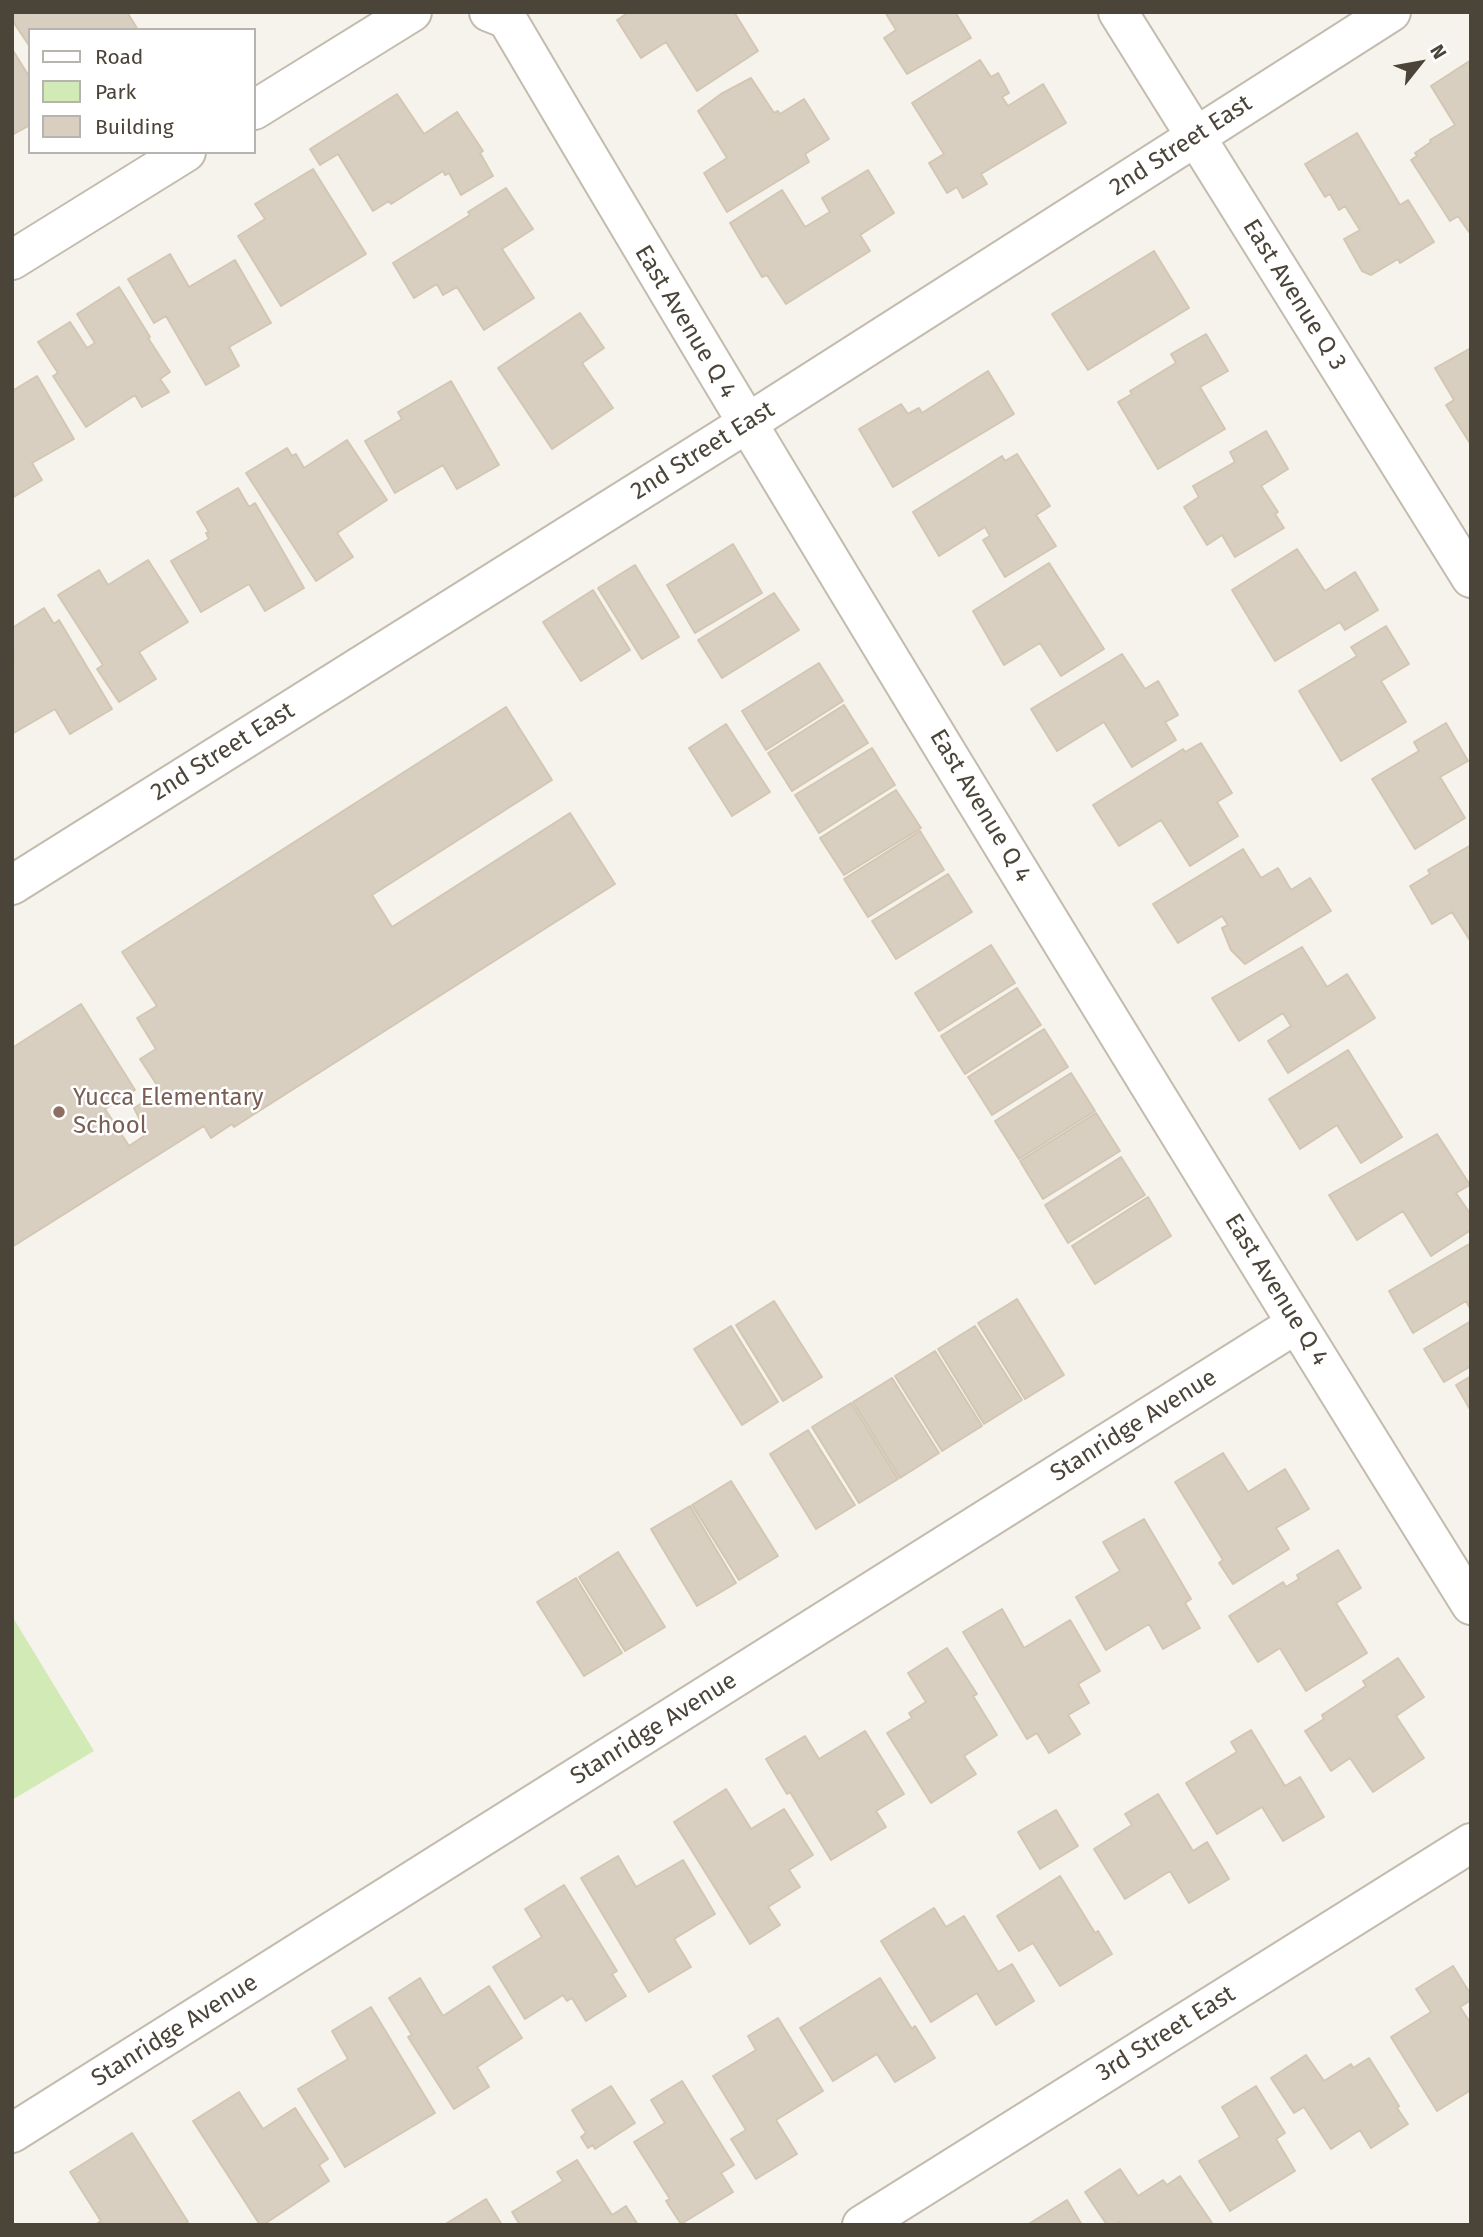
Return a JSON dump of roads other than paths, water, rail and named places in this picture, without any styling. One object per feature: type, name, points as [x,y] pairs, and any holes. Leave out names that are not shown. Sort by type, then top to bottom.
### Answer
[{"type":"street","points":[[256,109],[412,12]]},
{"type":"street","name":"East Avenue Q 4","points":[[489,12],[506,19],[746,424],[1296,1324],[1471,1605]]},
{"type":"street","name":"East Avenue Q 3","points":[[1118,12],[1471,578]]},
{"type":"street","name":"2nd Street East","points":[[12,885],[746,424],[1391,12]]},
{"type":"street","points":[[12,260],[183,154]]},
{"type":"street","name":"Stanridge Avenue","points":[[12,2133],[1296,1324]]},
{"type":"street","name":"3rd Street East","points":[[862,2225],[1471,1843]]},
{"type":"place","name":"Yucca Elementary School","points":[[59,1112]]}]
